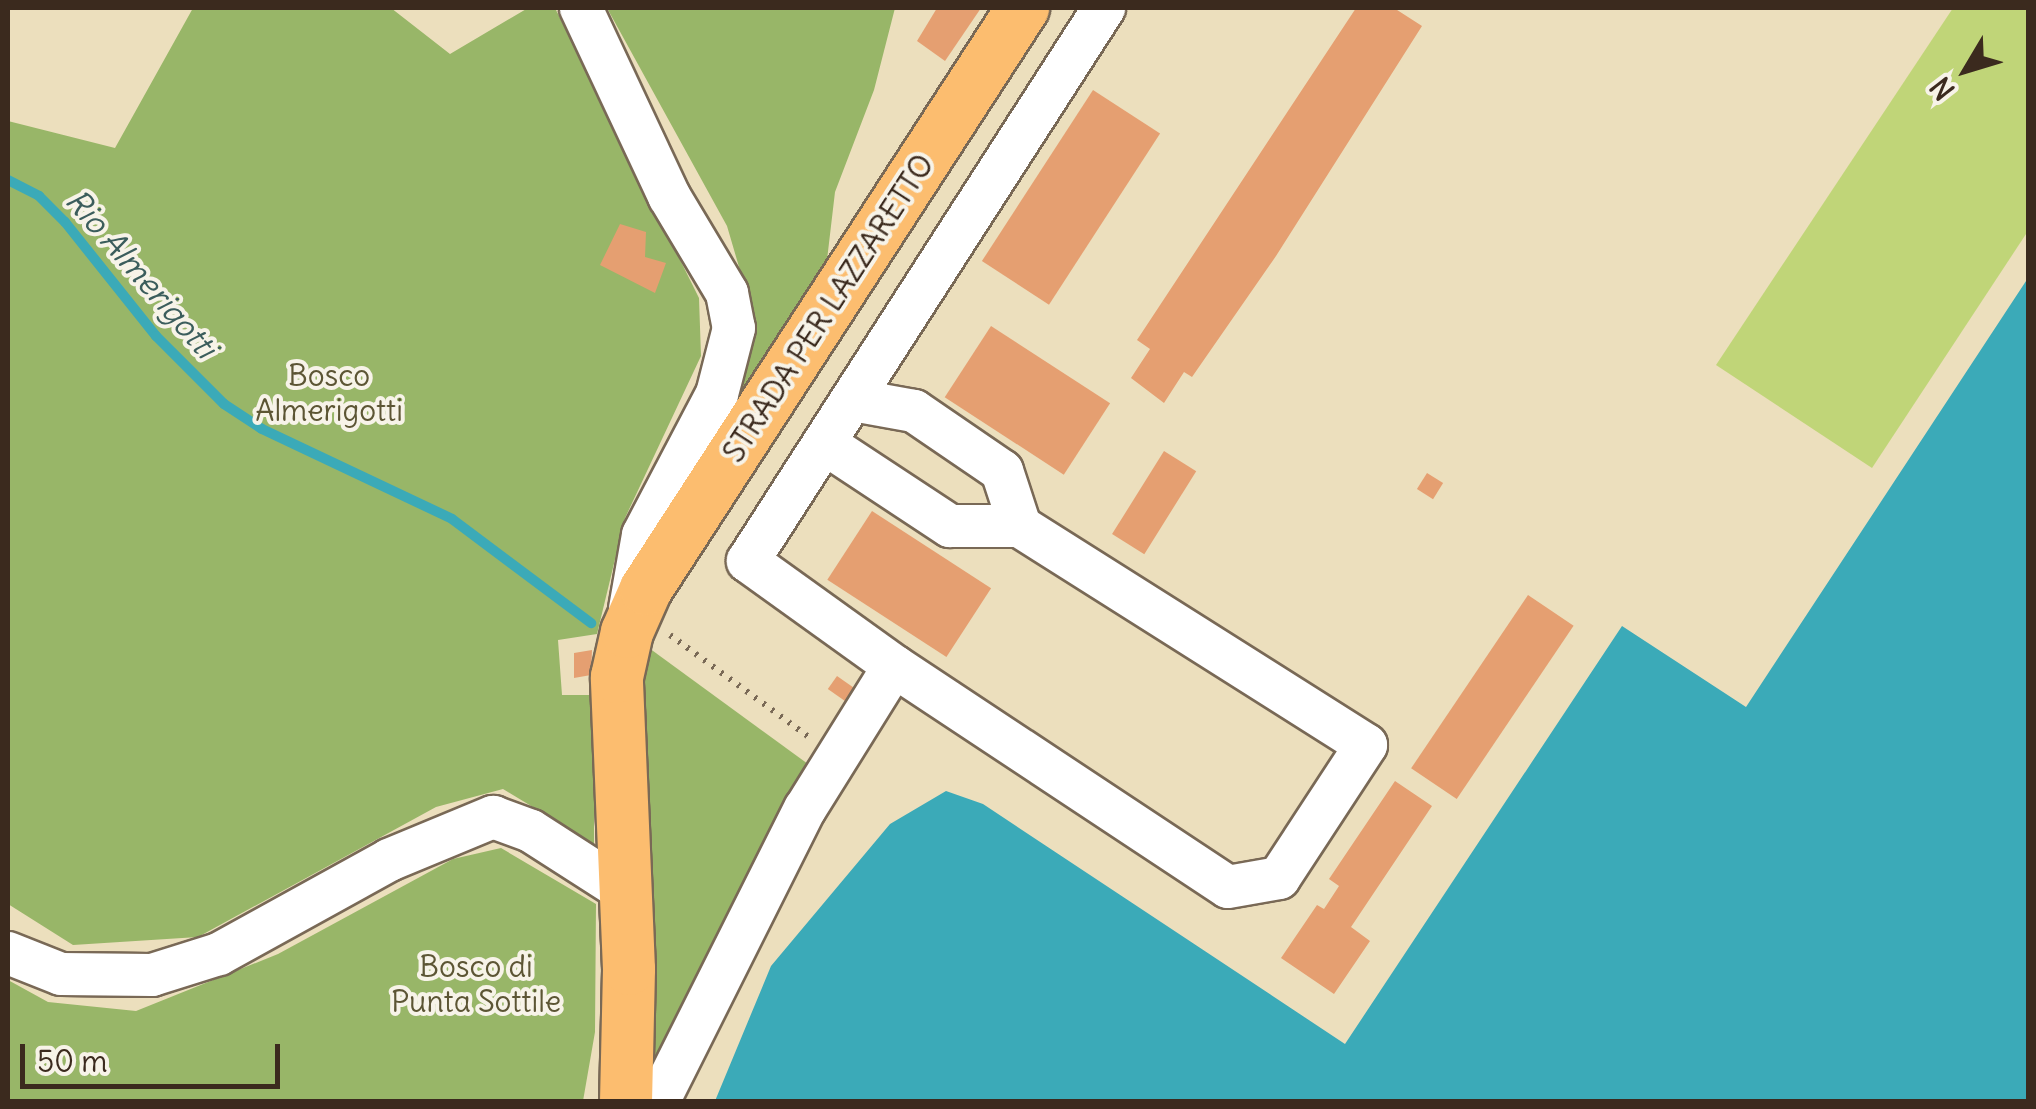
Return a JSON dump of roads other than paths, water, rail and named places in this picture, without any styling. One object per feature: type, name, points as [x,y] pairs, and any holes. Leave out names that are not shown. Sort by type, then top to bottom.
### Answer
[{"type":"main road","name":"STRADA PER LAZZARETTO","points":[[626,1102],[617,677],[632,621],[1022,8]]},
{"type":"street","points":[[582,8],[669,196],[726,294],[734,328],[717,394],[643,535],[632,621]]},
{"type":"street","points":[[824,443],[950,526],[1020,526],[1366,745],[1279,878],[1228,887],[894,666],[748,561],[1104,8]]},
{"type":"street","points":[[853,400],[914,411],[1002,471],[1020,526]]},
{"type":"street","points":[[658,1102],[843,747],[894,666]]},
{"type":"street","points":[[8,953],[62,974],[152,975],[219,954],[389,860],[493,817],[530,831],[624,890]]},
{"type":"water","points":[[2028,278],[2028,1101],[715,1101],[771,966],[890,824],[946,791],[983,804],[1345,1044],[1622,626],[1746,707]]},
{"type":"waterway","name":"Rio Almerigotti","points":[[8,180],[39,196],[65,222],[156,336],[224,404],[262,429],[452,519],[591,623]]},
{"type":"park label","name":"Bosco Almerigotti","points":[[329,392]]},
{"type":"park label","name":"Bosco di Punta Sottile","points":[[476,983]]}]
